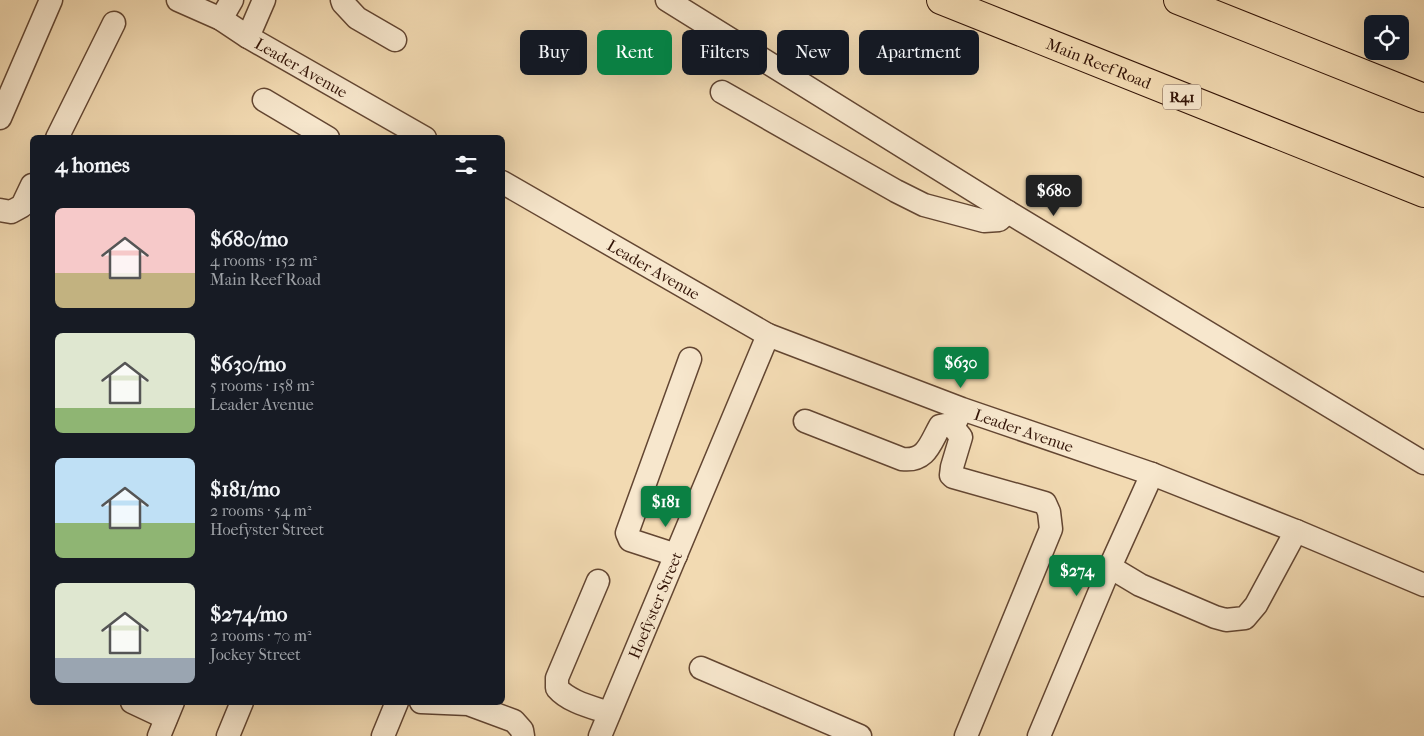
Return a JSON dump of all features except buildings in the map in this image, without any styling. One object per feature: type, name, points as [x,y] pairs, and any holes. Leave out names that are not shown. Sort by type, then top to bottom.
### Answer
[{"type":"main road","name":"Main Reef Road","points":[[941,0],[1424,193]]},
{"type":"main road","points":[[1178,0],[1424,98]]},
{"type":"street","points":[[0,118],[51,0]]},
{"type":"street","name":"Leader Avenue","points":[[178,0],[221,20],[417,135]]},
{"type":"street","points":[[221,20],[232,0]]},
{"type":"street","points":[[248,37],[264,0]]},
{"type":"street","points":[[342,0],[357,18],[395,40]]},
{"type":"street","points":[[666,0],[1008,212],[1424,463]]},
{"type":"street","points":[[58,135],[114,24]]},
{"type":"street","points":[[722,92],[924,205],[984,221],[999,220],[1008,212]]},
{"type":"street","points":[[264,100],[323,135]]},
{"type":"street","name":"Leader Avenue","points":[[505,184],[768,335],[958,418],[1152,474],[1296,530],[1424,585]]},
{"type":"street","points":[[0,210],[12,212],[22,206],[30,189]]},
{"type":"street","name":"Hoefyster Street","points":[[600,736],[768,335]]},
{"type":"street","points":[[676,555],[630,540],[628,533],[690,359]]},
{"type":"street","points":[[805,421],[902,459],[909,460],[920,457],[925,453],[940,426],[958,418],[961,437],[952,467],[952,475],[954,477],[1045,503],[1049,512],[1051,529],[966,736]]},
{"type":"street","points":[[1039,736],[1110,567],[1152,474]]},
{"type":"street","points":[[1110,567],[1140,585],[1215,618],[1226,620],[1245,618],[1256,605],[1296,530]]},
{"type":"street","points":[[598,581],[556,678],[556,688],[577,702],[609,713]]},
{"type":"street","points":[[701,668],[860,736]]},
{"type":"street","points":[[138,705],[166,719]]},
{"type":"street","points":[[228,736],[241,705]]},
{"type":"street","points":[[383,736],[396,705]]},
{"type":"street","points":[[471,705],[514,721],[522,730],[523,736]]}]
